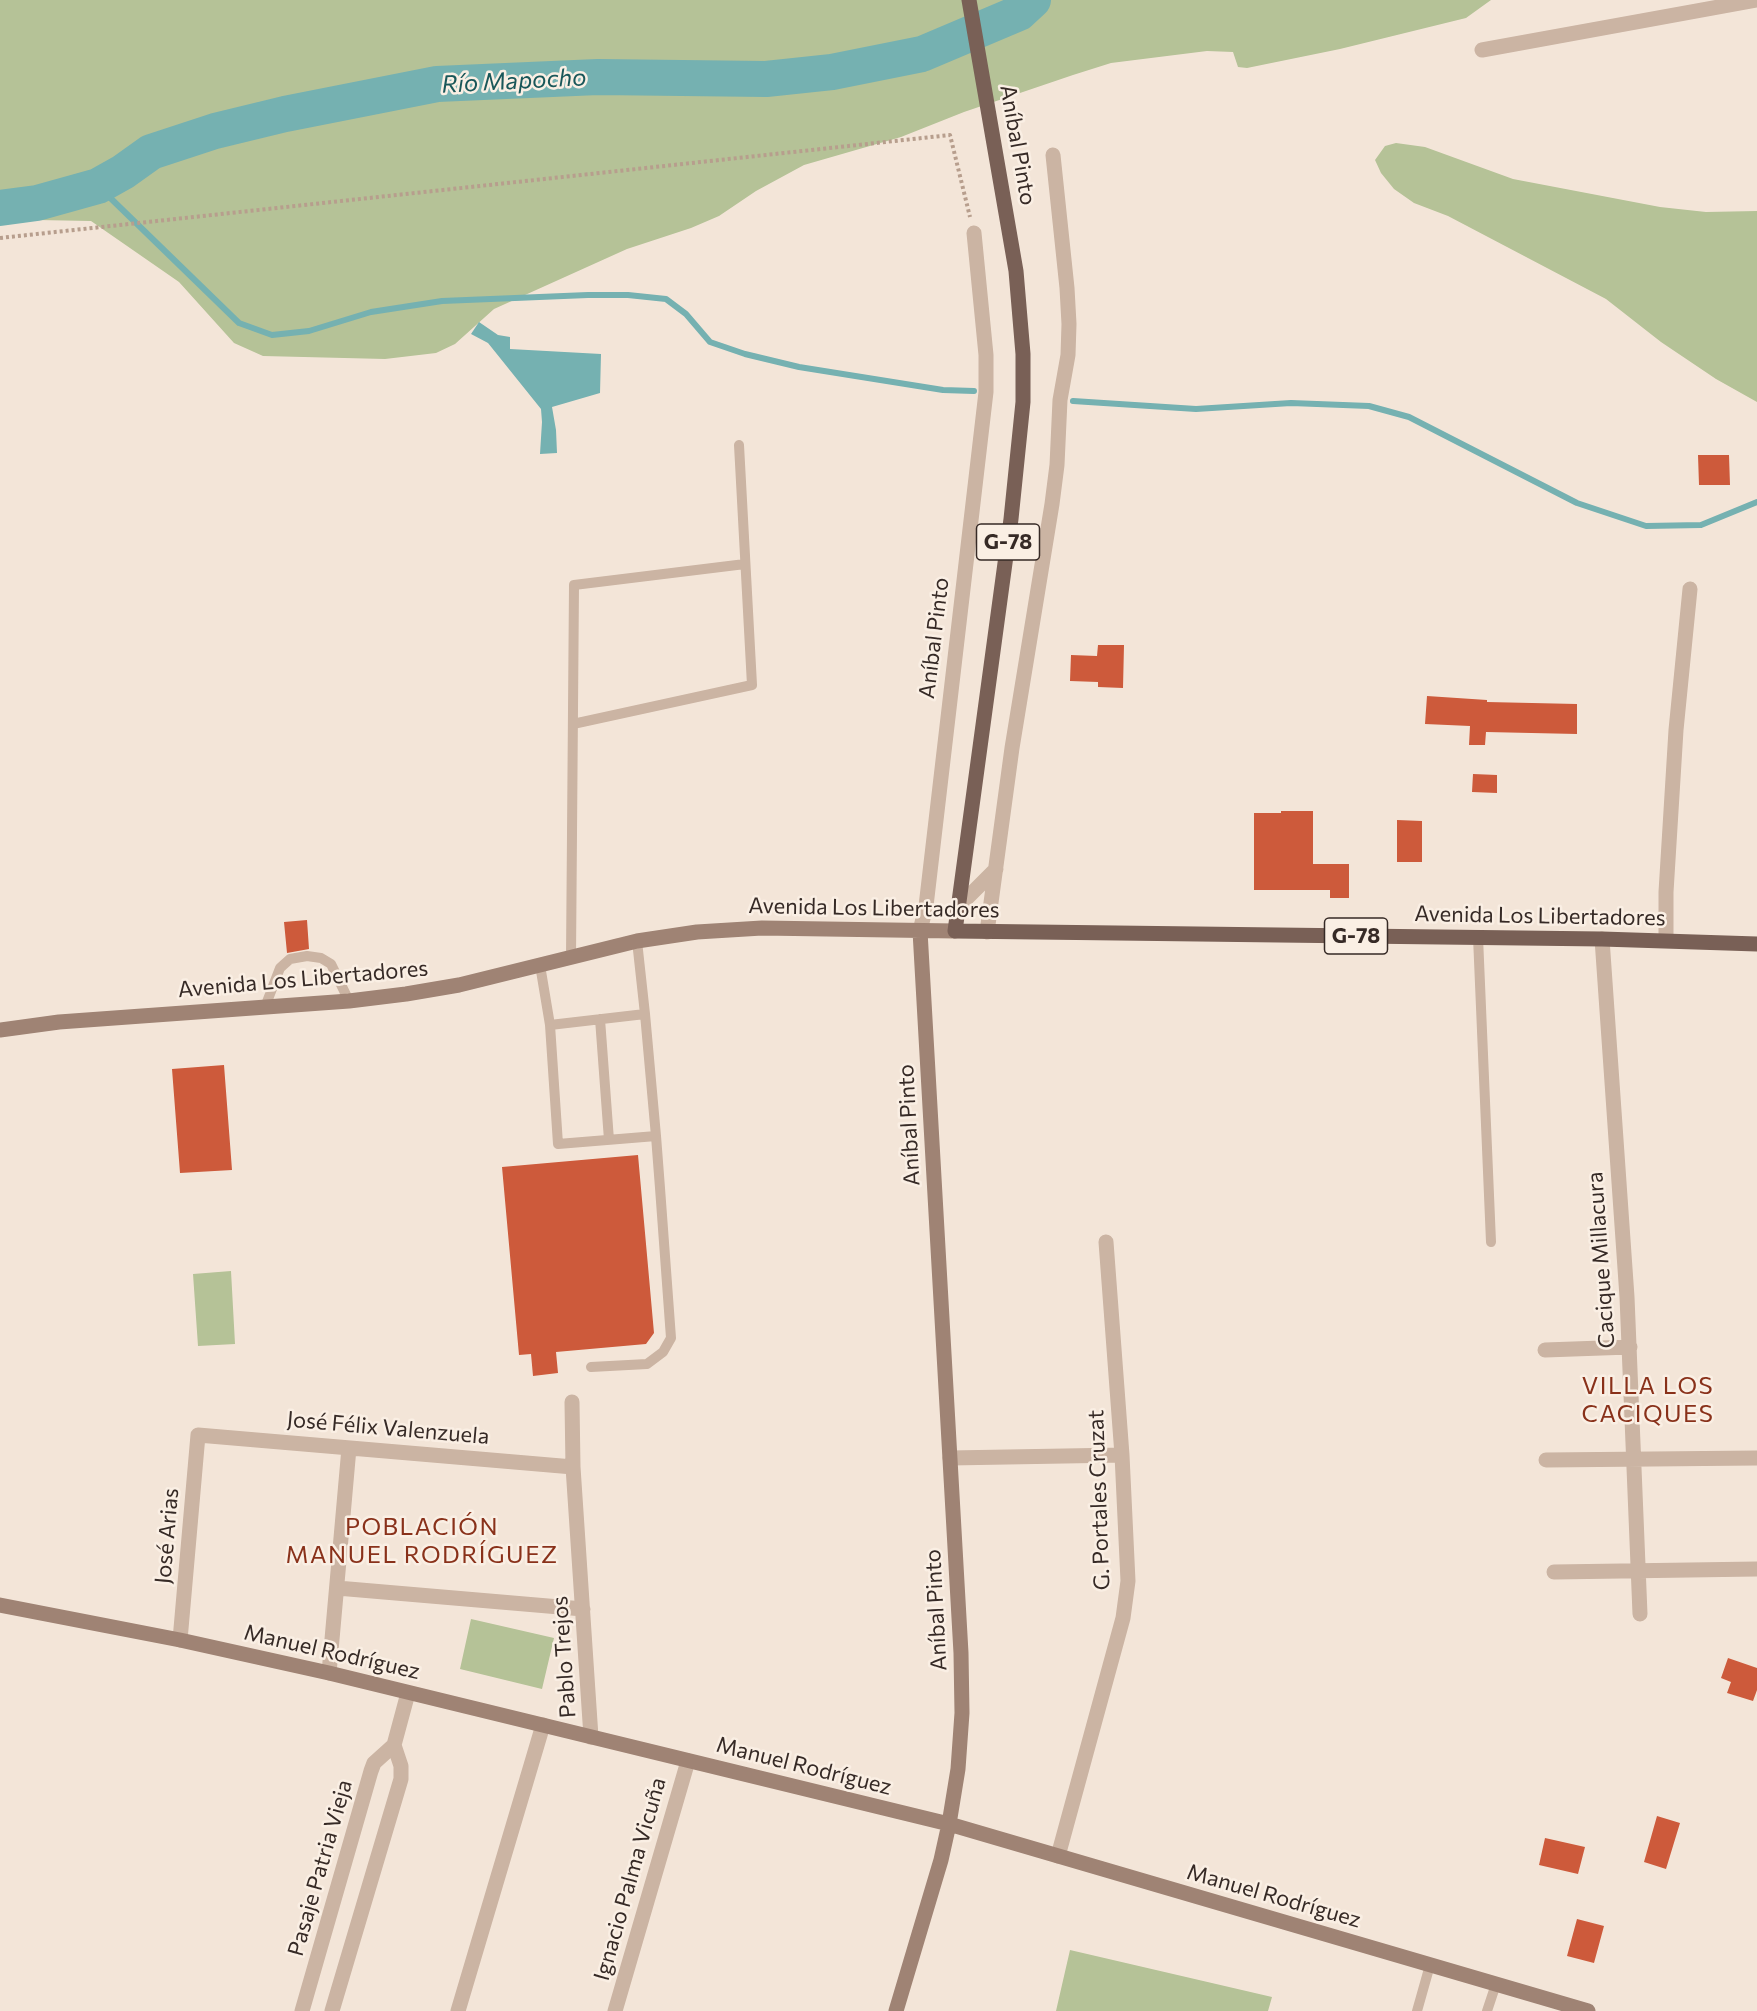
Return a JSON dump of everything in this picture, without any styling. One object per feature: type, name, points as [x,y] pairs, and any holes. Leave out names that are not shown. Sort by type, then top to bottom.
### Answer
[{"type":"main road","name":"Aníbal Pinto","points":[[955,931],[1013,508],[1023,402],[1023,354],[1017,271],[969,0]]},
{"type":"main road","name":"Avenida Los Libertadores","points":[[955,931],[1666,940],[1757,944]]},
{"type":"street","points":[[1482,50],[1757,0]]},
{"type":"street","name":"Aníbal Pinto","points":[[987,932],[1012,748],[1052,504],[1057,465],[1060,400],[1068,355],[1067,288],[1053,155]]},
{"type":"street","name":"Aníbal Pinto","points":[[896,2011],[950,1824],[960,1741],[962,1683],[920,931],[926,906],[986,392],[986,355],[974,233]]},
{"type":"street","points":[[1666,940],[1666,892],[1676,730],[1690,589]]},
{"type":"street","points":[[959,906],[996,869]]},
{"type":"street","name":"Avenida Los Libertadores","points":[[0,1030],[59,1022],[349,1001],[432,990],[637,941],[729,929],[955,931]]},
{"type":"street","name":"Cacique Millacura","points":[[1602,939],[1630,1347],[1641,1614]]},
{"type":"street","name":"G. Portales Cruzat","points":[[1058,1856],[1123,1618],[1128,1581],[1122,1455],[1106,1242]]},
{"type":"street","points":[[1545,1350],[1630,1347]]},
{"type":"street","name":"Pablo Trejos","points":[[572,1402],[573,1467],[591,1737]]},
{"type":"street","name":"José Félix Valenzuela","points":[[198,1435],[573,1467]]},
{"type":"street","name":"José Arias","points":[[180,1640],[198,1435]]},
{"type":"street","points":[[329,1673],[349,1448]]},
{"type":"street","points":[[950,1458],[1122,1455]]},
{"type":"street","points":[[1546,1460],[1757,1458]]},
{"type":"street","points":[[1554,1572],[1757,1569]]},
{"type":"street","points":[[337,1588],[583,1609]]},
{"type":"street","name":"Manuel Rodríguez","points":[[0,1605],[180,1640],[329,1673],[950,1824],[1588,2011]]},
{"type":"street","points":[[332,2011],[401,1779],[401,1766],[394,1745],[408,1692]]},
{"type":"street","points":[[458,2011],[543,1725]]},
{"type":"street","name":"Pasaje Patria Vieja","points":[[302,2011],[371,1771],[374,1763],[394,1745]]},
{"type":"street","name":"Ignacio Palma Vicuña","points":[[615,2011],[688,1761]]},
{"type":"lane","points":[[573,724],[752,685],[739,445]]},
{"type":"lane","points":[[571,957],[574,585],[745,564]]},
{"type":"lane","points":[[1478,937],[1491,1242]]},
{"type":"lane","points":[[591,1367],[647,1364],[663,1352],[671,1338],[656,1136],[637,941]]},
{"type":"lane","points":[[265,1007],[280,968],[294,957],[307,956],[321,958],[331,964],[349,1001]]},
{"type":"lane","points":[[540,964],[550,1025],[558,1144],[656,1136]]},
{"type":"lane","points":[[550,1025],[645,1014]]},
{"type":"lane","points":[[600,1019],[609,1140]]},
{"type":"lane","points":[[1417,2011],[1431,1965]]},
{"type":"lane","points":[[1487,2011],[1496,1984]]},
{"type":"path","points":[[0,238],[950,135],[974,233]]},
{"type":"green space","points":[[0,0],[1491,0],[1466,18],[1340,49],[1247,68],[1238,67],[1233,52],[1207,51],[1111,63],[1073,75],[964,112],[901,137],[804,165],[756,191],[719,216],[691,228],[627,249],[494,309],[455,344],[436,353],[385,359],[263,356],[234,343],[179,282],[91,221],[37,220],[0,224]]},
{"type":"green space","points":[[1396,143],[1425,147],[1513,179],[1660,207],[1706,212],[1757,211],[1757,402],[1716,379],[1661,342],[1606,299],[1448,216],[1414,203],[1394,189],[1381,173],[1375,160],[1385,146]]},
{"type":"green space","points":[[231,1271],[235,1344],[198,1346],[193,1274]]},
{"type":"green space","points":[[471,1619],[554,1638],[542,1689],[460,1669]]},
{"type":"green space","points":[[1070,1950],[1272,1997],[1268,2011],[1056,2011]]},
{"type":"water","points":[[479,322],[498,335],[510,337],[510,349],[601,354],[600,393],[552,407],[557,453],[540,454],[541,409],[488,343],[471,334]]},
{"type":"building","points":[[1698,455],[1729,455],[1730,485],[1699,485]]},
{"type":"building","points":[[1098,645],[1124,645],[1123,688],[1098,687],[1098,682],[1070,681],[1071,655],[1097,656]]},
{"type":"building","points":[[1427,696],[1487,700],[1487,702],[1577,704],[1577,734],[1486,732],[1485,745],[1469,745],[1470,726],[1425,724]]},
{"type":"building","points":[[1473,774],[1497,775],[1497,793],[1472,792]]},
{"type":"building","points":[[1281,811],[1313,811],[1313,864],[1349,864],[1349,898],[1330,898],[1330,890],[1254,890],[1254,813],[1281,813]]},
{"type":"building","points":[[1397,820],[1422,821],[1422,862],[1397,862]]},
{"type":"building","points":[[307,920],[309,949],[287,953],[284,922]]},
{"type":"building","points":[[224,1065],[232,1170],[180,1173],[172,1069]]},
{"type":"building","points":[[638,1155],[654,1333],[646,1344],[556,1352],[558,1373],[533,1376],[531,1354],[519,1355],[502,1167]]},
{"type":"building","points":[[1728,1658],[1757,1668],[1757,1690],[1753,1701],[1727,1693],[1731,1682],[1721,1678]]},
{"type":"building","points":[[1657,1816],[1680,1823],[1666,1869],[1644,1862]]},
{"type":"building","points":[[1545,1838],[1585,1847],[1578,1874],[1539,1865]]},
{"type":"building","points":[[1577,1919],[1604,1926],[1594,1963],[1567,1956]]},
{"type":"waterway","name":"Río Mapocho","points":[[0,208],[37,203],[98,186],[151,152],[215,131],[285,114],[437,84],[598,77],[766,79],[832,72],[922,54],[1019,13],[1033,0]]},
{"type":"waterway","points":[[98,186],[239,323],[272,335],[309,331],[371,312],[442,301],[628,295],[666,299],[686,314],[710,342],[745,354],[799,367],[943,390],[974,391]]},
{"type":"waterway","points":[[1073,401],[1196,409],[1291,403],[1369,406],[1409,417],[1577,503],[1646,526],[1701,525],[1757,502]]},
{"type":"district","name":"VILLA LOS CACIQUES","points":[[1648,1400]]},
{"type":"district","name":"POBLACIÓN MANUEL RODRÍGUEZ","points":[[422,1541]]}]
